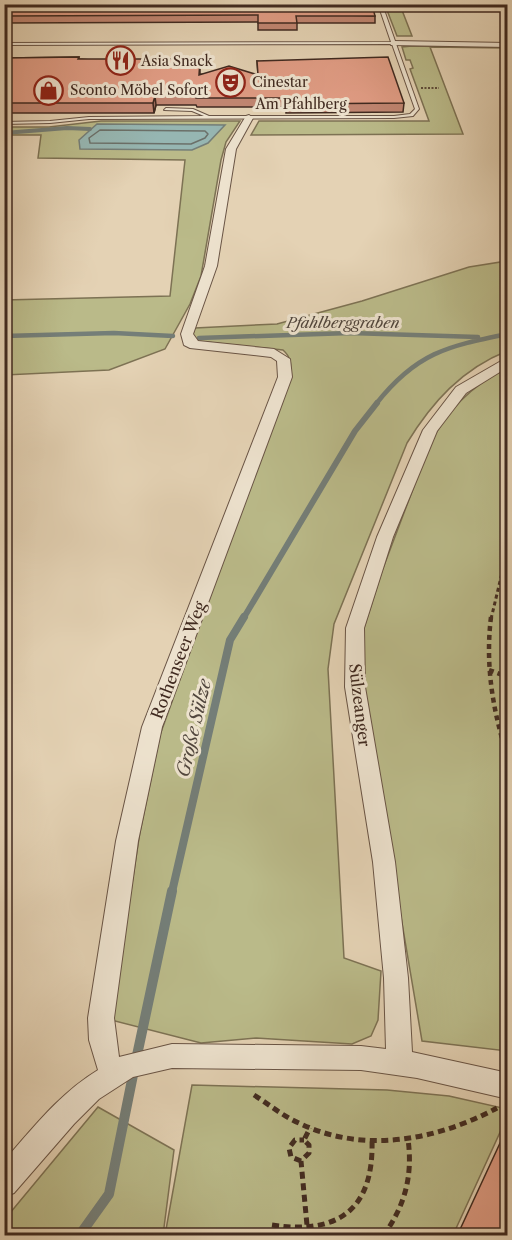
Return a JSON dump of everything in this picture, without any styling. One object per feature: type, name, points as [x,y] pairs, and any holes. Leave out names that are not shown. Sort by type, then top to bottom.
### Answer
[{"type":"street","points":[[394,43],[507,45]]},
{"type":"street","name":"Rothenseer Weg","points":[[120,1070],[103,1048],[100,1033],[101,1018],[127,841],[152,727],[285,371],[283,359],[274,352],[195,345],[189,342],[187,334],[211,266],[231,149],[249,118]]},
{"type":"street","name":"Sülzeanger","points":[[400,1062],[396,978],[386,884],[355,687],[355,628],[385,537],[430,430],[461,390],[507,361]]},
{"type":"street","points":[[4,1183],[76,1102],[120,1070],[172,1056],[360,1059],[400,1062],[504,1096]]},
{"type":"lane","name":"Am Pfahlberg","points":[[4,123],[89,118],[394,117],[411,115],[417,110],[380,4]]},
{"type":"lane","points":[[4,44],[394,43]]},
{"type":"lane","points":[[166,109],[195,110],[209,118]]},
{"type":"path","points":[[507,548],[491,617],[489,670],[495,713],[507,758]]},
{"type":"path","points":[[489,670],[507,677]]},
{"type":"path","points":[[254,1095],[310,1128],[342,1137],[372,1140],[437,1135],[478,1120],[504,1096]]},
{"type":"path","points":[[304,1140],[310,1128]]},
{"type":"path","points":[[298,1138],[309,1145],[310,1151],[307,1158],[302,1161],[291,1157],[289,1145],[292,1140],[298,1138]]},
{"type":"path","points":[[383,1236],[403,1203],[411,1177],[412,1161],[408,1139]]},
{"type":"path","points":[[272,1225],[308,1232],[327,1225],[349,1212],[364,1196],[373,1175],[372,1140]]},
{"type":"path","points":[[302,1161],[308,1232]]},
{"type":"green space","points":[[385,5],[400,5],[412,36],[397,36]]},
{"type":"green space","points":[[412,46],[507,48],[430,47],[463,134],[251,135],[259,121],[429,121],[410,69],[413,68],[410,60],[406,60],[402,47]]},
{"type":"green space","points":[[101,121],[240,121],[226,142],[221,160],[201,276],[190,304],[165,349],[109,370],[5,375],[4,300],[170,296],[185,160],[38,158],[41,135],[5,135],[5,127],[49,127]]},
{"type":"green space","points":[[507,261],[507,351],[476,367],[450,388],[427,414],[407,443],[334,624],[328,669],[344,958],[381,971],[378,1020],[371,1036],[352,1044],[256,1038],[201,1043],[111,1020],[140,832],[160,735],[290,375],[291,365],[283,350],[196,341],[192,337],[195,328],[277,324],[362,301],[469,267]]},
{"type":"green space","points":[[507,367],[507,1051],[422,1041],[362,687],[363,631],[382,571],[430,444],[444,420],[462,399]]},
{"type":"green space","points":[[192,1085],[387,1090],[449,1096],[507,1109],[507,1117],[453,1235],[165,1235]]},
{"type":"green space","points":[[98,1107],[174,1150],[163,1235],[5,1235],[5,1219]]},
{"type":"water","points":[[97,124],[225,125],[208,143],[192,150],[80,149],[79,140]]},
{"type":"building","points":[[4,4],[372,4],[375,16],[296,16],[297,23],[258,23],[258,15],[4,16]]},
{"type":"building","points":[[79,57],[78,59],[187,59],[200,61],[199,75],[229,66],[258,75],[257,61],[388,57],[404,103],[287,104],[286,98],[155,96],[153,103],[4,103],[4,58]]},
{"type":"building","points":[[507,1128],[507,1236],[457,1236]]},
{"type":"waterway","points":[[4,133],[67,128],[90,129]]},
{"type":"waterway","name":"Pfahlberggraben","points":[[4,336],[114,333],[173,336]]},
{"type":"waterway","name":"Pfahlberggraben","points":[[199,338],[350,333],[478,337]]},
{"type":"waterway","name":"Große Sülze","points":[[376,404],[405,373],[434,354],[467,343],[508,334]]},
{"type":"waterway","name":"Große Sülze","points":[[243,619],[355,431],[377,403]]},
{"type":"waterway","name":"Große Sülze","points":[[172,892],[230,640],[244,617]]},
{"type":"waterway","name":"Große Sülze","points":[[136,1060],[172,891]]},
{"type":"waterway","name":"Große Sülze","points":[[79,1236],[109,1194],[134,1070]]},
{"type":"place","name":"Asia Snack","points":[[120,61]]},
{"type":"place","name":"Cinestar","points":[[231,82]]},
{"type":"place","name":"Sconto Möbel Sofort","points":[[49,90]]}]
